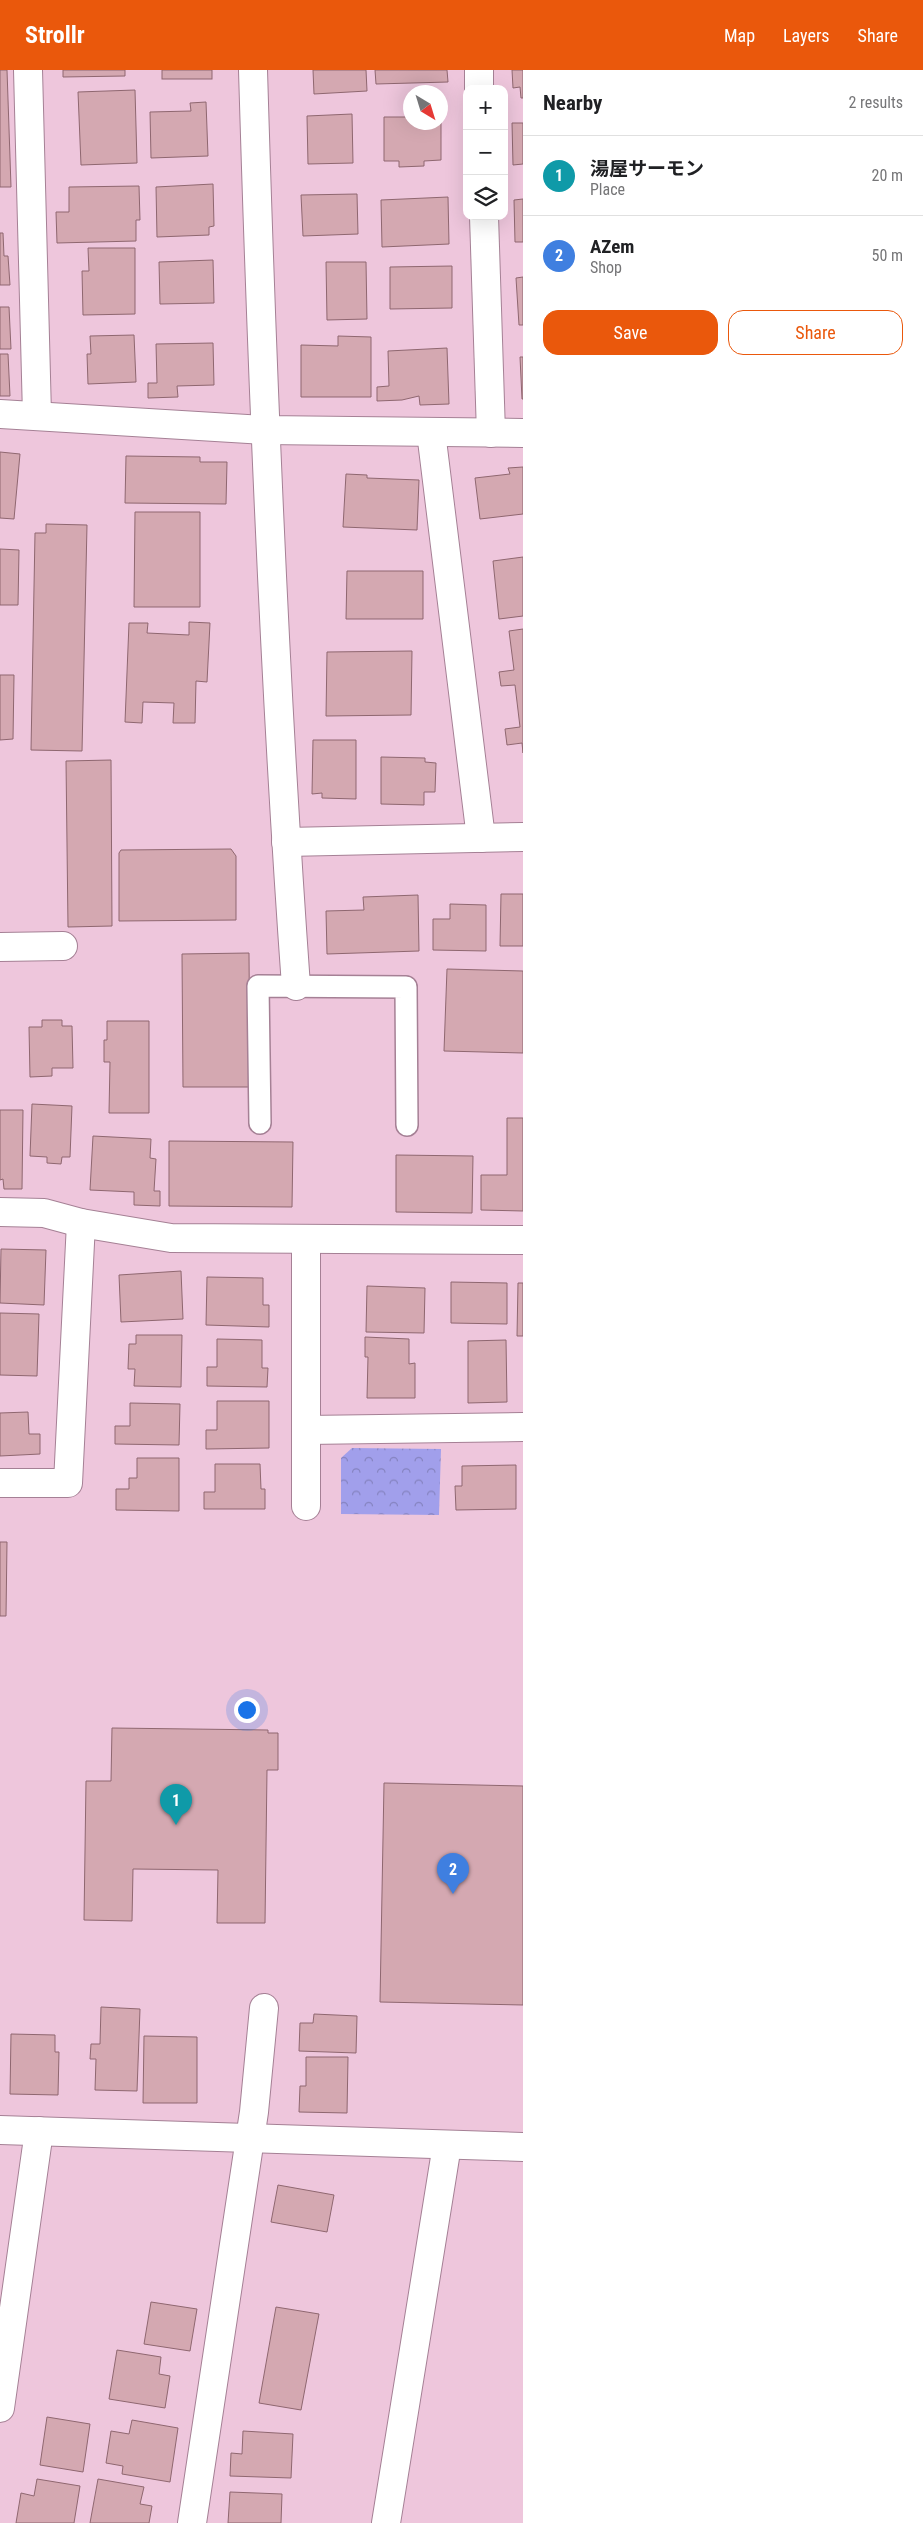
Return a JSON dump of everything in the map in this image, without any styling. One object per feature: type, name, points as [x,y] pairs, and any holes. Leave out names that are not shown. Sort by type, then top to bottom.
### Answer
[{"type":"street","points":[[28,70],[37,415]]},
{"type":"street","points":[[253,70],[264,430],[286,842],[296,986]]},
{"type":"street","points":[[479,70],[479,85]]},
{"type":"street","points":[[484,220],[491,433]]},
{"type":"street","points":[[0,414],[264,430],[523,433]]},
{"type":"street","points":[[431,432],[481,838]]},
{"type":"street","points":[[286,842],[523,837]]},
{"type":"street","points":[[0,947],[63,946]]},
{"type":"street","points":[[0,1212],[44,1213],[81,1223],[171,1238],[523,1240]]},
{"type":"street","points":[[0,1483],[68,1483],[81,1223]]},
{"type":"street","points":[[306,1239],[306,1506]]},
{"type":"street","points":[[306,1430],[523,1427]]},
{"type":"street","points":[[192,2523],[250,2138],[264,2008]]},
{"type":"street","points":[[0,2130],[523,2148]]},
{"type":"street","points":[[0,2408],[39,2131]]},
{"type":"street","points":[[386,2523],[447,2145]]},
{"type":"lane","points":[[260,1122],[258,986],[406,987],[407,1125]]},
{"type":"green space","points":[[352,1448],[441,1449],[439,1515],[341,1514],[341,1458]]},
{"type":"building","points":[[0,70],[7,70],[11,187],[0,187]]},
{"type":"building","points":[[63,70],[125,70],[125,76],[63,77]]},
{"type":"building","points":[[162,70],[212,70],[212,79],[162,79]]},
{"type":"building","points":[[313,70],[366,70],[367,91],[314,94]]},
{"type":"building","points":[[375,70],[447,70],[448,82],[376,84]]},
{"type":"building","points":[[512,70],[523,70],[523,98],[521,98],[520,87],[513,88]]},
{"type":"building","points":[[135,90],[137,163],[81,165],[78,92]]},
{"type":"building","points":[[206,102],[208,156],[151,158],[150,112],[191,111],[190,103]]},
{"type":"building","points":[[352,114],[353,163],[308,164],[307,116]]},
{"type":"building","points":[[384,117],[403,117],[403,130],[441,130],[441,160],[424,161],[424,166],[399,167],[399,161],[384,161]]},
{"type":"building","points":[[512,123],[523,123],[523,164],[513,165]]},
{"type":"building","points":[[213,184],[214,226],[209,227],[209,235],[157,237],[156,187]]},
{"type":"building","points":[[139,186],[140,220],[136,220],[136,241],[57,243],[56,212],[69,212],[69,187]]},
{"type":"building","points":[[357,194],[358,234],[303,236],[301,195]]},
{"type":"building","points":[[448,197],[449,244],[382,247],[381,200]]},
{"type":"building","points":[[523,199],[523,242],[515,242],[514,200]]},
{"type":"building","points":[[0,233],[3,233],[4,256],[8,256],[10,285],[0,285]]},
{"type":"building","points":[[88,248],[135,248],[135,314],[83,315],[82,271],[89,271]]},
{"type":"building","points":[[213,260],[214,303],[160,304],[159,262]]},
{"type":"building","points":[[326,262],[366,262],[367,319],[327,320]]},
{"type":"building","points":[[452,266],[452,308],[390,309],[390,267]]},
{"type":"building","points":[[523,277],[523,325],[519,325],[516,278]]},
{"type":"building","points":[[0,307],[9,307],[11,349],[0,349]]},
{"type":"building","points":[[134,335],[136,382],[88,384],[87,354],[91,354],[90,336]]},
{"type":"building","points":[[338,336],[371,337],[371,397],[301,397],[301,345],[338,346]]},
{"type":"building","points":[[213,343],[214,385],[177,386],[178,397],[148,398],[148,383],[157,383],[156,344]]},
{"type":"building","points":[[447,348],[449,404],[420,405],[419,396],[402,400],[377,401],[377,387],[389,386],[388,351]]},
{"type":"building","points":[[0,354],[8,354],[10,396],[0,396]]},
{"type":"building","points":[[520,357],[523,357],[523,399],[522,399]]},
{"type":"building","points":[[0,452],[20,454],[14,519],[0,518]]},
{"type":"building","points":[[126,456],[200,457],[200,462],[227,462],[226,504],[125,503]]},
{"type":"building","points":[[523,467],[523,514],[480,519],[475,478],[510,474],[508,468]]},
{"type":"building","points":[[346,474],[367,475],[367,478],[419,480],[417,530],[343,527]]},
{"type":"building","points":[[135,512],[200,512],[200,607],[134,607]]},
{"type":"building","points":[[46,524],[87,525],[82,751],[31,750],[35,533],[46,533]]},
{"type":"building","points":[[0,549],[19,550],[18,605],[0,605]]},
{"type":"building","points":[[523,557],[523,616],[499,619],[493,561]]},
{"type":"building","points":[[347,571],[423,571],[423,619],[346,619]]},
{"type":"building","points":[[189,622],[210,623],[207,682],[196,681],[195,723],[173,723],[174,703],[143,702],[142,723],[125,722],[129,623],[148,623],[147,633],[189,635]]},
{"type":"building","points":[[523,629],[523,753],[522,743],[507,745],[505,729],[520,727],[515,685],[501,686],[499,672],[514,670],[509,631]]},
{"type":"building","points":[[412,651],[411,715],[326,716],[327,652]]},
{"type":"building","points":[[0,675],[14,675],[13,739],[0,740]]},
{"type":"building","points":[[313,740],[356,740],[356,799],[322,798],[322,793],[312,794]]},
{"type":"building","points":[[381,757],[425,758],[425,762],[436,763],[435,792],[424,792],[424,805],[381,804]]},
{"type":"building","points":[[111,760],[112,926],[68,927],[66,761]]},
{"type":"building","points":[[231,849],[236,856],[236,920],[119,921],[119,853],[121,850]]},
{"type":"building","points":[[501,894],[523,894],[523,946],[500,946]]},
{"type":"building","points":[[418,895],[419,951],[327,954],[326,911],[364,910],[363,897]]},
{"type":"building","points":[[450,904],[486,905],[486,951],[433,950],[433,919],[450,919]]},
{"type":"building","points":[[249,953],[250,1087],[183,1087],[182,954]]},
{"type":"building","points":[[447,969],[523,971],[523,1053],[444,1051]]},
{"type":"building","points":[[42,1020],[62,1020],[62,1026],[72,1026],[73,1068],[52,1068],[52,1076],[30,1077],[29,1027],[42,1027]]},
{"type":"building","points":[[107,1021],[149,1021],[149,1113],[109,1113],[110,1062],[104,1062],[104,1040],[107,1040]]},
{"type":"building","points":[[32,1104],[72,1106],[70,1157],[62,1157],[61,1164],[47,1163],[47,1157],[30,1156]]},
{"type":"building","points":[[0,1110],[23,1110],[22,1189],[4,1189],[3,1179],[0,1180]]},
{"type":"building","points":[[507,1118],[523,1118],[523,1211],[481,1210],[481,1175],[507,1175]]},
{"type":"building","points":[[93,1136],[151,1139],[150,1158],[156,1159],[154,1191],[160,1191],[160,1206],[134,1205],[134,1192],[90,1190]]},
{"type":"building","points":[[169,1141],[293,1142],[292,1207],[169,1206]]},
{"type":"building","points":[[396,1155],[473,1156],[472,1213],[396,1212]]},
{"type":"building","points":[[1,1249],[46,1250],[44,1305],[0,1303]]},
{"type":"building","points":[[181,1271],[183,1319],[121,1322],[119,1275]]},
{"type":"building","points":[[207,1277],[263,1278],[263,1305],[269,1305],[269,1327],[206,1325]]},
{"type":"building","points":[[451,1282],[507,1283],[507,1324],[451,1323]]},
{"type":"building","points":[[518,1283],[523,1283],[523,1336],[517,1336]]},
{"type":"building","points":[[367,1286],[425,1288],[424,1333],[366,1332]]},
{"type":"building","points":[[0,1313],[39,1314],[37,1376],[0,1375]]},
{"type":"building","points":[[136,1335],[182,1335],[181,1387],[134,1386],[135,1369],[128,1369],[129,1344],[136,1344]]},
{"type":"building","points":[[365,1337],[409,1339],[409,1364],[415,1363],[415,1398],[367,1398],[368,1357],[365,1357]]},
{"type":"building","points":[[217,1339],[262,1340],[262,1368],[268,1368],[267,1387],[207,1386],[207,1367],[217,1367]]},
{"type":"building","points":[[506,1340],[507,1402],[468,1403],[468,1341]]},
{"type":"building","points":[[217,1401],[269,1401],[269,1448],[206,1449],[206,1430],[217,1430]]},
{"type":"building","points":[[130,1403],[180,1404],[179,1445],[115,1444],[115,1426],[130,1426]]},
{"type":"building","points":[[28,1412],[29,1434],[40,1434],[40,1454],[0,1456],[0,1413]]},
{"type":"building","points":[[137,1458],[179,1458],[179,1511],[116,1510],[116,1489],[129,1489],[129,1478],[137,1478]]},
{"type":"building","points":[[215,1464],[260,1464],[261,1489],[265,1489],[265,1509],[204,1509],[204,1492],[215,1492]]},
{"type":"building","points":[[516,1465],[516,1509],[456,1510],[455,1486],[462,1486],[462,1466]]},
{"type":"building","points":[[0,1542],[7,1542],[6,1616],[0,1616]]},
{"type":"building","points":[[112,1728],[268,1730],[268,1733],[278,1733],[278,1770],[267,1770],[265,1923],[217,1923],[218,1870],[133,1869],[132,1921],[84,1920],[86,1781],[111,1781]]},
{"type":"building","points":[[384,1783],[523,1786],[523,2005],[380,2002]]},
{"type":"building","points":[[101,2007],[140,2009],[137,2091],[95,2090],[96,2059],[90,2059],[91,2044],[100,2044]]},
{"type":"building","points":[[314,2014],[357,2016],[356,2053],[299,2051],[300,2023],[313,2023]]},
{"type":"building","points":[[11,2034],[55,2035],[55,2052],[59,2052],[58,2095],[10,2094]]},
{"type":"building","points":[[144,2036],[197,2037],[197,2103],[143,2103]]},
{"type":"building","points":[[306,2057],[348,2057],[347,2113],[299,2112],[300,2086],[306,2086]]},
{"type":"building","points":[[278,2185],[334,2195],[327,2232],[271,2222]]},
{"type":"building","points":[[151,2302],[197,2309],[190,2351],[144,2344]]},
{"type":"building","points":[[276,2307],[319,2314],[301,2410],[259,2403]]},
{"type":"building","points":[[117,2350],[161,2357],[159,2374],[170,2376],[165,2408],[109,2399]]},
{"type":"building","points":[[47,2417],[90,2424],[83,2472],[40,2465]]},
{"type":"building","points":[[132,2420],[178,2428],[170,2482],[122,2474],[123,2466],[106,2463],[111,2431],[129,2434]]},
{"type":"building","points":[[243,2431],[293,2434],[291,2478],[230,2476],[231,2453],[242,2454]]},
{"type":"building","points":[[37,2479],[80,2486],[74,2523],[16,2523],[21,2493],[34,2496]]},
{"type":"building","points":[[98,2479],[144,2487],[140,2504],[152,2506],[149,2523],[90,2523]]},
{"type":"building","points":[[230,2492],[282,2494],[281,2523],[228,2523]]},
{"type":"place","name":"湯屋サーモン","points":[[176,1825]]},
{"type":"place","name":"AZem","points":[[453,1894]]}]
